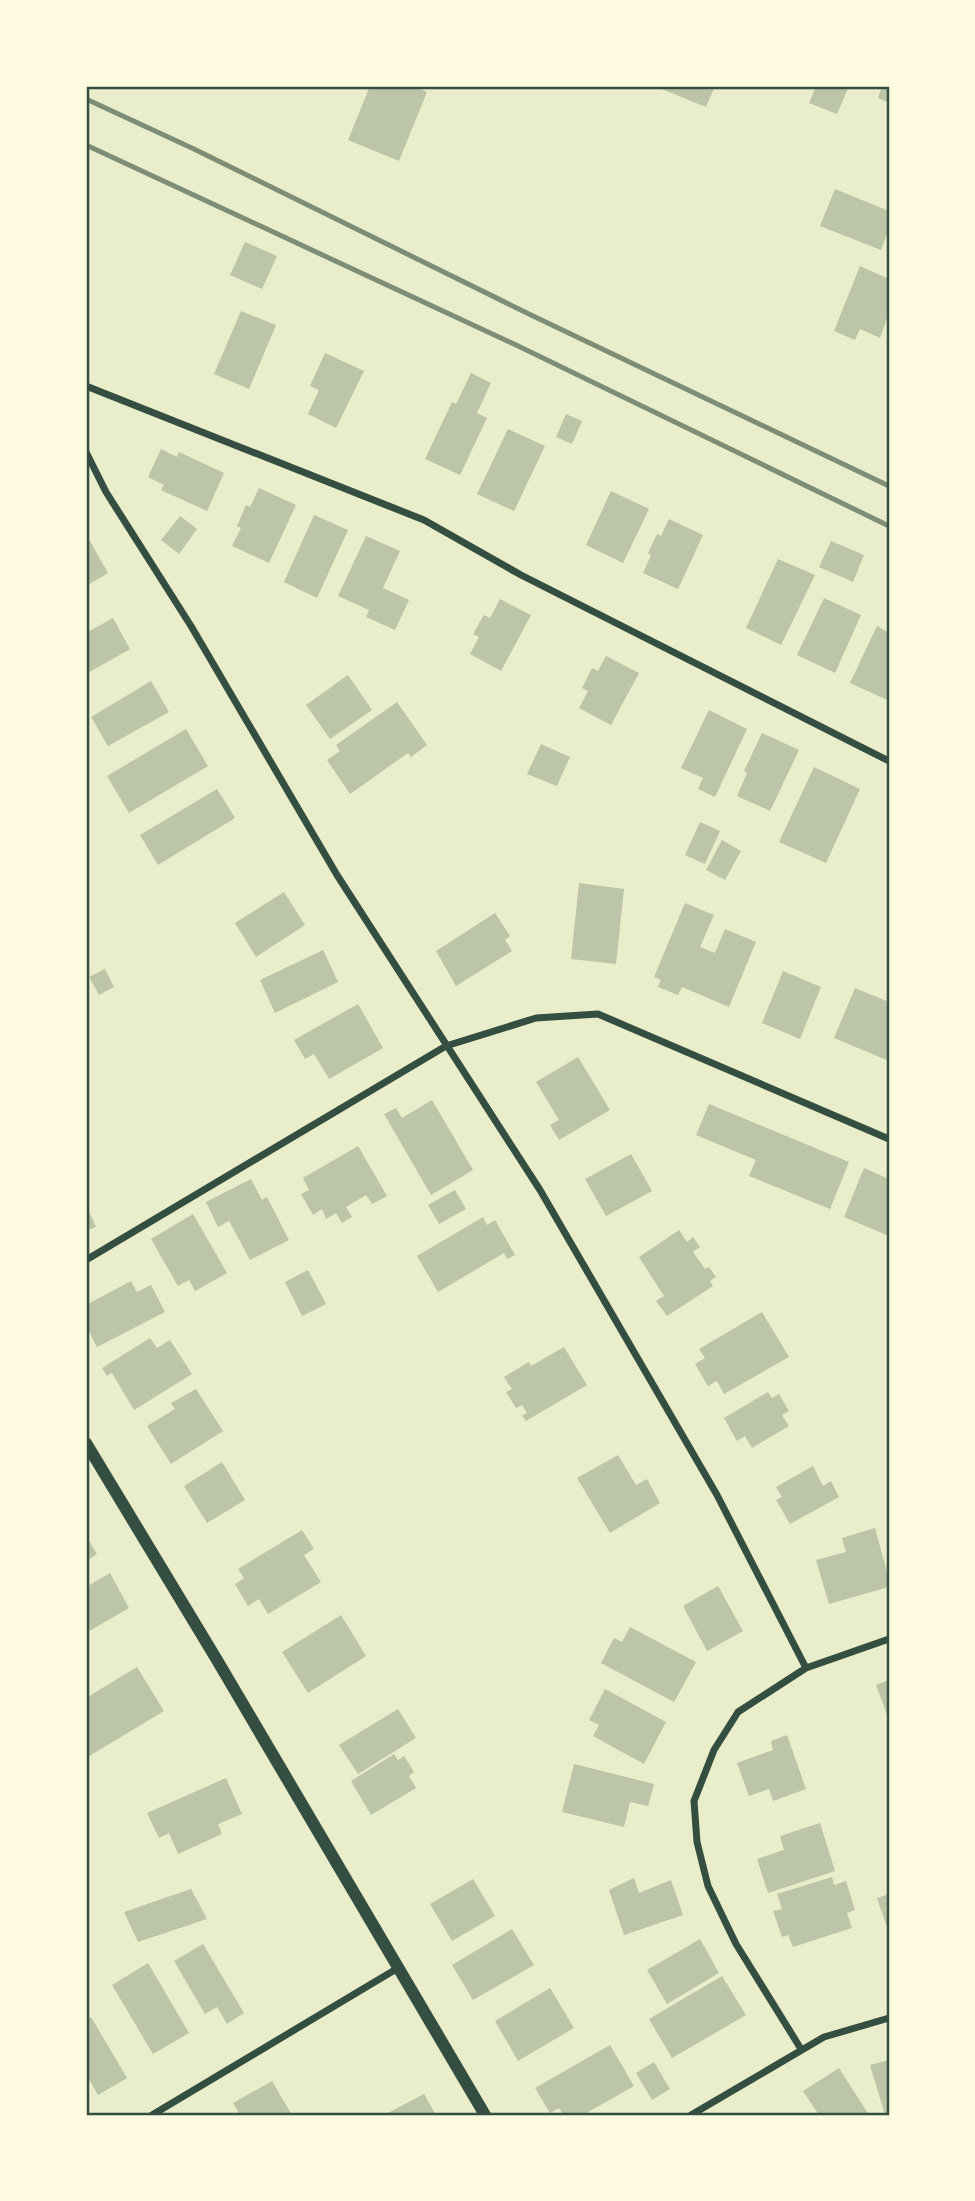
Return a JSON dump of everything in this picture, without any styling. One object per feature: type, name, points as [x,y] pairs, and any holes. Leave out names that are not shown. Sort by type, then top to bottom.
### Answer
[{"type":"street","points":[[86,386],[424,520],[522,575],[889,761]]},
{"type":"street","points":[[86,452],[106,492],[191,626],[337,875],[540,1190],[717,1495],[806,1668]]},
{"type":"street","points":[[86,1259],[446,1046],[536,1018],[598,1014],[889,1139]]},
{"type":"street","points":[[86,1443],[211,1648],[485,2115]]},
{"type":"street","points":[[801,2049],[736,1944],[708,1886],[697,1842],[694,1801],[714,1750],[738,1712],[806,1668],[889,1639]]},
{"type":"street","points":[[152,2115],[398,1968]]},
{"type":"street","points":[[691,2115],[824,2037],[889,2018]]},
{"type":"building","points":[[370,86],[413,86],[427,92],[399,161],[348,140]]},
{"type":"building","points":[[654,86],[715,86],[706,107]]},
{"type":"building","points":[[816,86],[849,86],[837,114],[809,103]]},
{"type":"building","points":[[882,86],[889,86],[889,103],[878,98]]},
{"type":"building","points":[[835,189],[889,211],[889,229],[881,250],[820,226]]},
{"type":"building","points":[[245,242],[277,256],[262,289],[230,275]]},
{"type":"building","points":[[860,266],[889,279],[889,313],[880,338],[860,329],[855,340],[834,331]]},
{"type":"building","points":[[241,311],[276,325],[249,389],[214,374]]},
{"type":"building","points":[[325,353],[364,371],[336,428],[308,414],[319,390],[310,386]]},
{"type":"building","points":[[471,373],[491,383],[477,413],[487,418],[460,475],[425,459],[452,402],[456,404]]},
{"type":"building","points":[[566,414],[582,421],[572,444],[556,437]]},
{"type":"building","points":[[508,429],[545,446],[514,511],[477,494]]},
{"type":"building","points":[[161,449],[177,457],[179,452],[224,473],[207,511],[161,490],[164,485],[148,477]]},
{"type":"building","points":[[259,488],[296,505],[269,563],[232,546],[241,528],[237,526],[246,505],[250,507]]},
{"type":"building","points":[[611,491],[649,509],[623,563],[586,545]]},
{"type":"building","points":[[314,515],[348,530],[317,598],[284,582]]},
{"type":"building","points":[[180,516],[197,529],[179,554],[161,540]]},
{"type":"building","points":[[669,519],[703,535],[678,589],[643,573],[657,534],[661,536]]},
{"type":"building","points":[[86,534],[108,573],[86,586]]},
{"type":"building","points":[[366,536],[400,551],[383,588],[409,600],[395,630],[366,617],[369,610],[338,596]]},
{"type":"building","points":[[831,541],[864,555],[853,582],[819,567]]},
{"type":"building","points":[[778,559],[815,575],[781,645],[746,628]]},
{"type":"building","points":[[824,598],[861,615],[835,673],[797,655]]},
{"type":"building","points":[[500,599],[531,615],[501,671],[470,654],[479,637],[473,634],[484,615],[490,618]]},
{"type":"building","points":[[113,618],[130,649],[86,674],[86,633]]},
{"type":"building","points":[[877,626],[889,633],[887,700],[850,683]]},
{"type":"building","points":[[606,656],[639,673],[611,725],[579,708],[588,691],[582,688],[592,668],[598,671]]},
{"type":"building","points":[[348,675],[372,710],[330,739],[306,705]]},
{"type":"building","points":[[151,681],[169,712],[108,746],[91,717]]},
{"type":"building","points":[[397,702],[427,745],[411,757],[408,753],[350,794],[327,760],[340,751],[336,745]]},
{"type":"building","points":[[709,710],[747,729],[715,797],[698,789],[703,778],[681,768]]},
{"type":"building","points":[[186,729],[208,766],[129,813],[107,776]]},
{"type":"building","points":[[762,733],[799,750],[770,811],[737,796],[747,773],[744,771]]},
{"type":"building","points":[[541,744],[570,757],[557,786],[527,774]]},
{"type":"building","points":[[814,767],[860,789],[826,863],[779,842]]},
{"type":"building","points":[[217,789],[235,818],[158,865],[140,835]]},
{"type":"building","points":[[700,822],[720,831],[705,864],[685,855]]},
{"type":"building","points":[[722,840],[741,851],[725,880],[706,870]]},
{"type":"building","points":[[579,883],[624,889],[616,964],[571,959]]},
{"type":"building","points":[[284,892],[305,925],[256,957],[235,923]]},
{"type":"building","points":[[685,903],[714,915],[700,947],[715,953],[725,929],[756,942],[729,1007],[682,987],[678,995],[658,987],[661,980],[654,977]]},
{"type":"building","points":[[495,913],[510,936],[505,940],[512,951],[456,986],[436,951]]},
{"type":"building","points":[[323,950],[338,982],[275,1013],[260,980]]},
{"type":"building","points":[[105,969],[114,987],[99,995],[89,977]]},
{"type":"building","points":[[783,971],[821,987],[800,1039],[762,1023]]},
{"type":"building","points":[[855,988],[889,1002],[889,1061],[834,1038]]},
{"type":"building","points":[[358,1004],[383,1048],[329,1079],[314,1054],[305,1059],[294,1040]]},
{"type":"building","points":[[578,1057],[610,1110],[559,1140],[550,1125],[559,1120],[536,1082]]},
{"type":"building","points":[[432,1100],[473,1170],[431,1195],[384,1114],[396,1108],[402,1118]]},
{"type":"building","points":[[709,1104],[849,1162],[830,1209],[749,1176],[756,1160],[696,1135]]},
{"type":"building","points":[[358,1146],[387,1196],[372,1204],[366,1195],[346,1207],[352,1217],[342,1223],[336,1213],[326,1219],[322,1209],[313,1215],[301,1194],[309,1190],[303,1178]]},
{"type":"building","points":[[631,1154],[652,1191],[606,1216],[585,1179]]},
{"type":"building","points":[[864,1168],[889,1179],[889,1236],[844,1217]]},
{"type":"building","points":[[251,1179],[262,1200],[267,1197],[289,1240],[250,1260],[229,1221],[218,1227],[206,1202]]},
{"type":"building","points":[[455,1190],[466,1209],[439,1224],[428,1205]]},
{"type":"building","points":[[86,1205],[96,1227],[86,1231]]},
{"type":"building","points":[[193,1214],[227,1273],[195,1291],[189,1280],[178,1286],[151,1239]]},
{"type":"building","points":[[483,1217],[487,1225],[495,1220],[515,1255],[507,1259],[504,1253],[438,1292],[417,1256]]},
{"type":"building","points":[[679,1230],[687,1242],[693,1237],[700,1247],[693,1252],[705,1269],[709,1267],[716,1277],[710,1281],[713,1286],[667,1316],[656,1301],[664,1296],[639,1257]]},
{"type":"building","points":[[308,1270],[326,1304],[302,1316],[285,1282]]},
{"type":"building","points":[[131,1281],[137,1292],[151,1285],[165,1312],[97,1347],[86,1326],[86,1305]]},
{"type":"building","points":[[762,1312],[789,1357],[724,1394],[717,1381],[708,1386],[695,1364],[705,1358],[699,1349]]},
{"type":"building","points":[[150,1338],[157,1348],[170,1340],[192,1374],[134,1410],[112,1373],[107,1376],[102,1368]]},
{"type":"building","points":[[564,1347],[587,1385],[526,1421],[522,1416],[527,1413],[522,1405],[516,1408],[506,1392],[512,1389],[504,1377],[529,1362],[531,1366]]},
{"type":"building","points":[[196,1389],[223,1431],[171,1464],[147,1426],[175,1409],[171,1403]]},
{"type":"building","points":[[768,1392],[772,1398],[779,1394],[789,1411],[782,1415],[789,1426],[752,1448],[745,1436],[737,1441],[724,1418]]},
{"type":"building","points":[[618,1455],[636,1485],[647,1479],[660,1503],[610,1533],[577,1478]]},
{"type":"building","points":[[222,1462],[245,1500],[207,1523],[184,1486]]},
{"type":"building","points":[[813,1466],[823,1486],[831,1481],[839,1497],[790,1524],[776,1500],[782,1497],[776,1487]]},
{"type":"building","points":[[875,1528],[889,1587],[829,1604],[816,1560],[846,1552],[842,1538]]},
{"type":"building","points":[[302,1530],[314,1549],[304,1555],[321,1582],[268,1614],[259,1599],[248,1606],[235,1584],[244,1578],[238,1569]]},
{"type":"building","points":[[86,1536],[97,1554],[86,1561]]},
{"type":"building","points":[[110,1573],[129,1608],[86,1633],[86,1587]]},
{"type":"building","points":[[718,1586],[743,1631],[707,1651],[683,1606]]},
{"type":"building","points":[[341,1615],[366,1656],[308,1693],[282,1652]]},
{"type":"building","points":[[630,1627],[696,1662],[674,1702],[601,1663],[614,1638],[622,1642]]},
{"type":"building","points":[[137,1667],[164,1711],[86,1758],[86,1698]]},
{"type":"building","points":[[889,1680],[889,1720],[876,1685]]},
{"type":"building","points":[[605,1689],[666,1722],[644,1764],[593,1736],[599,1725],[589,1720]]},
{"type":"building","points":[[398,1709],[416,1738],[358,1774],[339,1745]]},
{"type":"building","points":[[787,1735],[806,1789],[773,1801],[769,1789],[749,1796],[737,1763],[773,1750],[771,1741]]},
{"type":"building","points":[[394,1754],[398,1760],[404,1756],[414,1772],[409,1776],[416,1788],[371,1815],[351,1781]]},
{"type":"building","points":[[574,1764],[654,1784],[648,1806],[630,1802],[624,1827],[562,1812]]},
{"type":"building","points":[[226,1778],[242,1814],[218,1824],[222,1834],[178,1854],[169,1833],[159,1838],[147,1813]]},
{"type":"building","points":[[820,1823],[835,1871],[768,1893],[757,1859],[784,1850],[780,1836]]},
{"type":"building","points":[[832,1877],[834,1885],[846,1881],[855,1910],[847,1913],[852,1928],[793,1947],[788,1935],[782,1937],[773,1911],[782,1909],[777,1894]]},
{"type":"building","points":[[634,1878],[639,1893],[671,1880],[683,1915],[624,1935],[609,1890]]},
{"type":"building","points":[[473,1879],[495,1916],[452,1941],[430,1904]]},
{"type":"building","points":[[191,1889],[207,1919],[138,1942],[124,1912]]},
{"type":"building","points":[[889,1894],[889,1933],[877,1898]]},
{"type":"building","points":[[512,1929],[534,1965],[473,2000],[452,1965]]},
{"type":"building","points":[[700,1939],[719,1973],[667,2004],[647,1970]]},
{"type":"building","points":[[203,1944],[244,2013],[227,2024],[217,2007],[205,2014],[174,1961]]},
{"type":"building","points":[[148,1963],[189,2033],[153,2054],[112,1985]]},
{"type":"building","points":[[722,1976],[746,2015],[672,2058],[649,2019]]},
{"type":"building","points":[[550,1988],[574,2028],[518,2061],[495,2021]]},
{"type":"building","points":[[91,2017],[127,2078],[98,2095],[86,2074],[86,2020]]},
{"type":"building","points":[[610,2045],[634,2086],[583,2115],[563,2115],[559,2108],[550,2113],[535,2088]]},
{"type":"building","points":[[889,2060],[889,2115],[885,2115],[870,2065]]},
{"type":"building","points":[[654,2062],[670,2089],[652,2100],[636,2073]]},
{"type":"building","points":[[839,2068],[869,2115],[819,2115],[803,2091]]},
{"type":"building","points":[[272,2081],[292,2115],[240,2115],[233,2103]]},
{"type":"building","points":[[424,2094],[436,2115],[384,2115]]},
{"type":"railway","points":[[86,99],[889,486]]},
{"type":"railway","points":[[86,145],[514,344],[889,526]]}]
